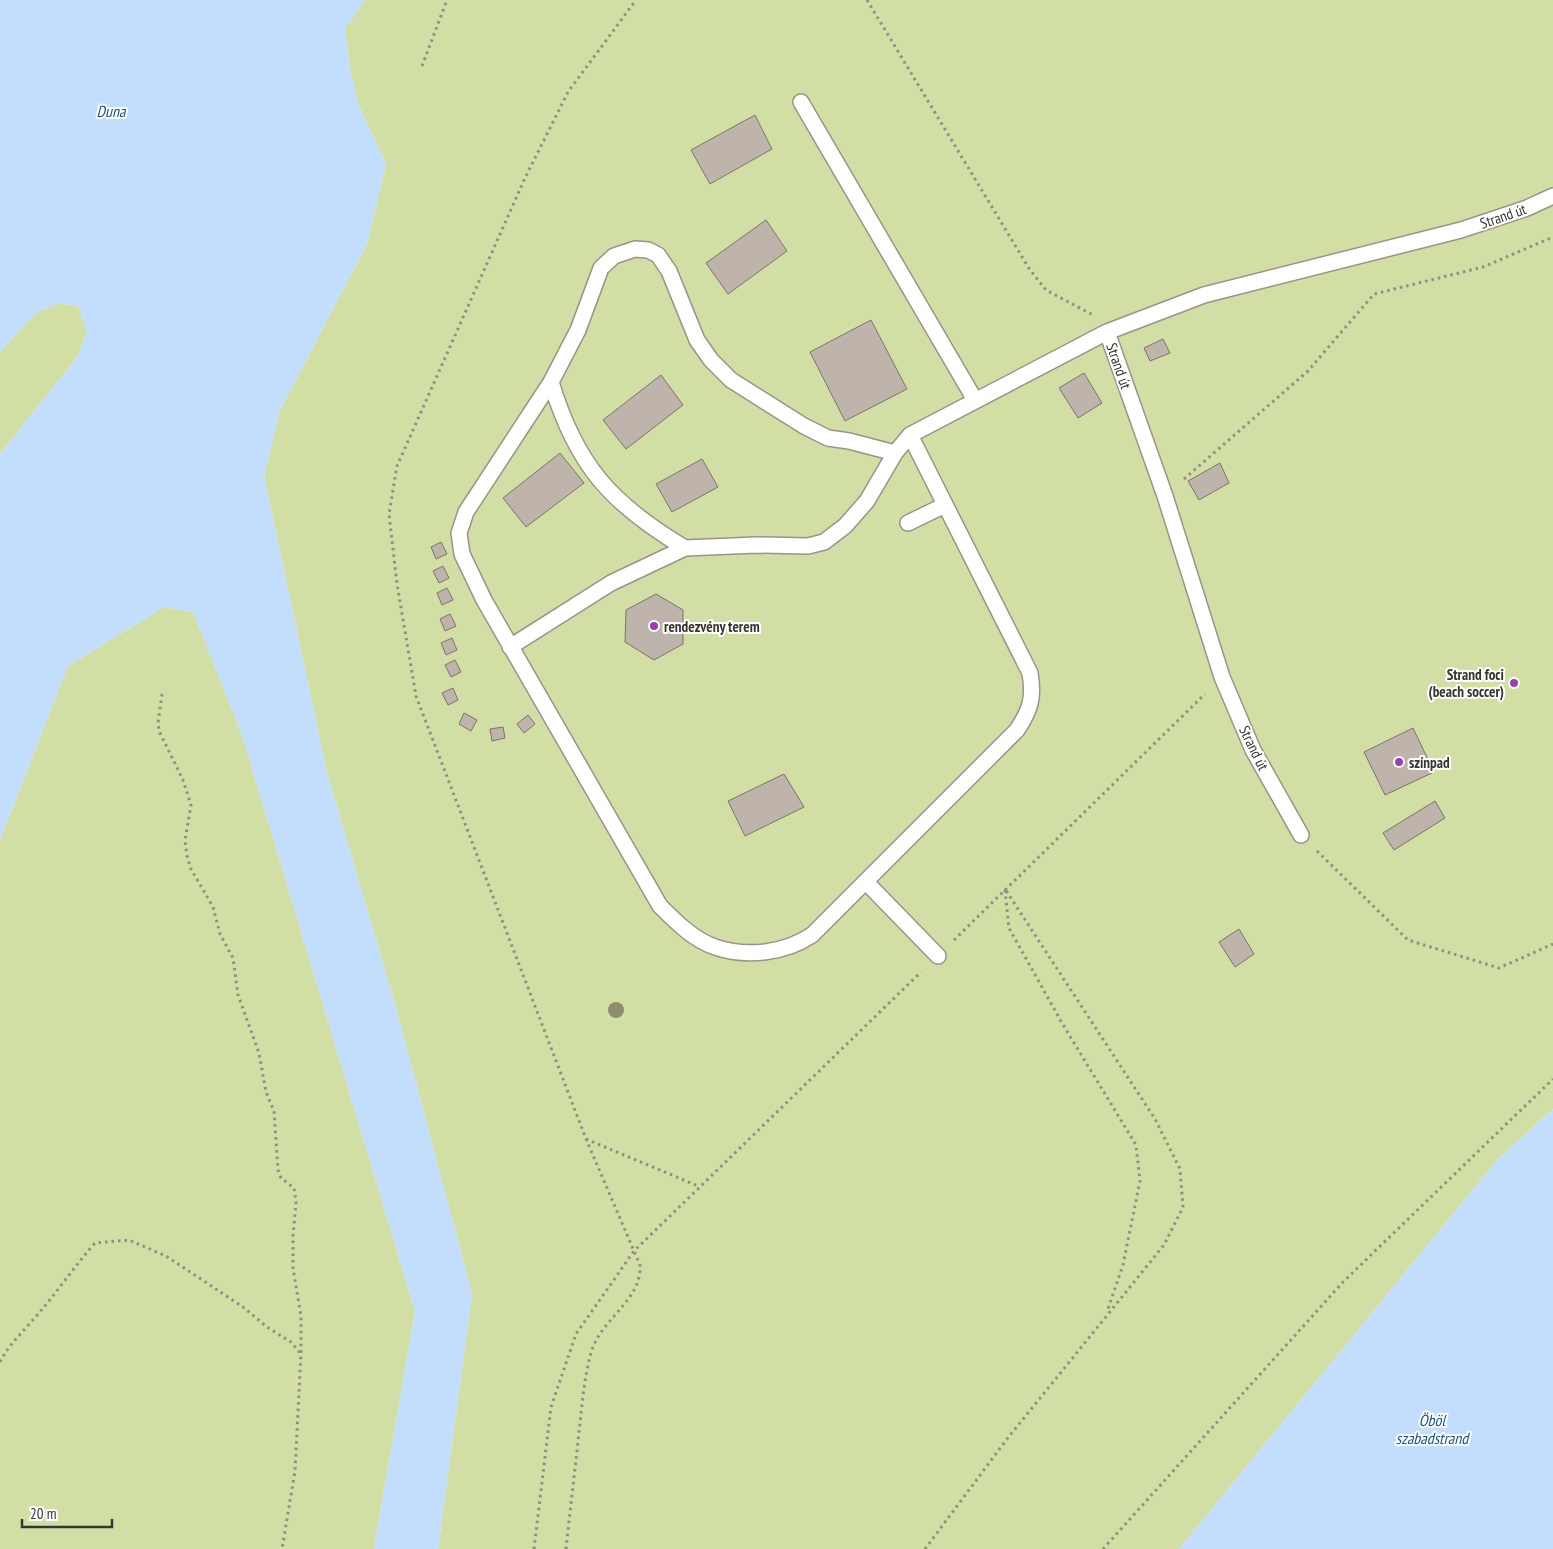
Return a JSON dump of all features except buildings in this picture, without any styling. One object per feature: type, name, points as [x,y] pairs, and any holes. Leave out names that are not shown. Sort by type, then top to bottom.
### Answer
[{"type":"lane","points":[[801,102],[975,400]]},
{"type":"lane","name":"Strand út","points":[[1301,835],[1253,750],[1222,677],[1165,496],[1107,332],[1204,295],[1461,230],[1527,208],[1553,196]]},
{"type":"lane","points":[[895,453],[849,441],[828,438],[804,426],[731,380],[711,360],[697,340],[669,271],[658,255],[648,250],[635,249],[614,256],[601,268],[578,330],[551,382],[466,512],[459,533],[462,554],[510,647],[660,906],[680,927],[715,947],[752,953],[798,944],[812,935],[1017,730],[1025,717],[1033,693],[1030,672],[910,435]]},
{"type":"lane","points":[[510,647],[611,583],[685,548],[758,544],[808,546],[824,542],[845,526],[867,501],[895,453],[910,435],[1107,332]]},
{"type":"lane","points":[[551,382],[568,432],[582,459],[605,487],[640,518],[685,548]]},
{"type":"lane","points":[[908,523],[946,505]]},
{"type":"lane","points":[[866,882],[938,956]]},
{"type":"path","points":[[422,66],[447,0]]},
{"type":"path","points":[[868,0],[1030,270],[1046,290],[1061,300],[1092,313],[1097,319]]},
{"type":"path","points":[[1179,484],[1308,371],[1374,294],[1483,267],[1553,237]]},
{"type":"path","points":[[534,1549],[551,1407],[576,1334],[634,1250],[698,1186],[938,956],[1222,677]]},
{"type":"path","points":[[162,694],[158,723],[159,731],[183,780],[191,805],[185,840],[187,856],[191,869],[213,907],[220,934],[233,958],[238,995],[255,1037],[266,1092],[274,1111],[280,1178],[294,1188],[296,1202],[293,1268],[302,1316],[301,1353],[295,1471],[282,1549]]},
{"type":"path","points":[[1301,835],[1408,940],[1499,968],[1553,944]]},
{"type":"path","points":[[924,1549],[1006,1439],[1164,1245],[1183,1207],[1180,1169],[1156,1119],[1005,889]]},
{"type":"path","points":[[1005,889],[1009,928],[1062,1023],[1136,1145],[1140,1181],[1123,1265],[1107,1313]]},
{"type":"path","points":[[1103,1549],[1343,1282],[1553,1079]]},
{"type":"path","points":[[586,1139],[698,1186]]},
{"type":"path","points":[[0,1362],[6,1350],[95,1243],[129,1240],[166,1256],[243,1307],[267,1327],[292,1342],[301,1353]]},
{"type":"path","points":[[566,1549],[583,1396],[591,1351],[603,1329],[630,1296],[640,1279],[640,1265],[634,1250]]},
{"type":"green space","points":[[365,0],[1553,0],[1553,1109],[1498,1159],[1179,1549],[438,1549],[472,1294],[395,1004],[327,773],[264,476],[280,410],[367,244],[386,164],[359,106],[350,69],[345,28]]},
{"type":"green space","points":[[59,303],[78,306],[87,331],[78,356],[0,454],[0,352],[36,313]]},
{"type":"green space","points":[[164,607],[193,612],[242,735],[415,1311],[374,1549],[0,1549],[0,840],[68,666]]},
{"type":"water","name":"Duna","points":[[0,0],[365,0],[345,28],[350,69],[359,106],[386,164],[367,244],[280,410],[264,476],[327,773],[395,1004],[472,1294],[438,1549],[374,1549],[415,1311],[242,735],[193,612],[164,607],[68,666],[0,840],[0,454],[78,356],[87,331],[78,306],[59,303],[36,313],[0,352]]},
{"type":"water","name":"Öböl szabadstrand","points":[[1553,1109],[1553,1549],[1179,1549],[1498,1159]]},
{"type":"place","name":"rendezvény terem","points":[[654,626]]},
{"type":"place","name":"Strand foci (beach soccer)","points":[[1514,683]]},
{"type":"place","name":"színpad","points":[[1399,762]]}]
